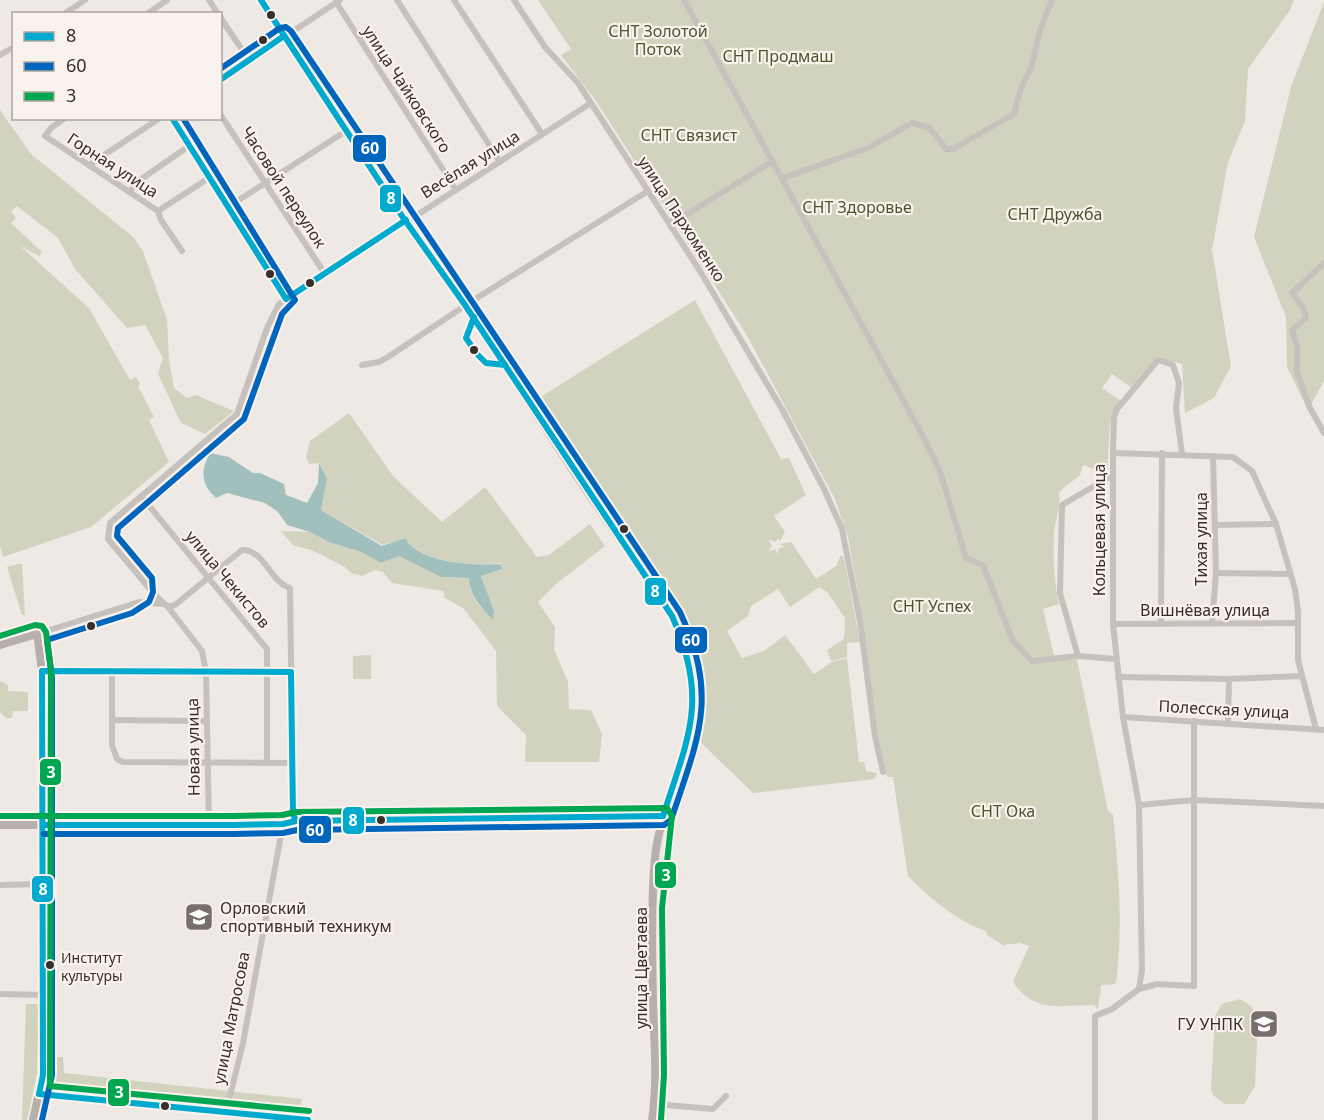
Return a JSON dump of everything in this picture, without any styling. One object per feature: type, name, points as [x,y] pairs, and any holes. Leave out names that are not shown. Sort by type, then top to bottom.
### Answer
[{"type":"main road","name":"улица Цветаева","points":[[261,0],[346,131],[672,616],[683,637],[694,679],[695,706],[689,735],[663,816],[655,868],[654,1104],[652,1120]]},
{"type":"main road","points":[[0,645],[37,634],[42,671],[44,1076],[33,1120]]},
{"type":"main road","points":[[0,825],[44,825]]},
{"type":"main road","points":[[39,1094],[308,1120]]},
{"type":"street","points":[[67,12],[85,0]]},
{"type":"street","points":[[150,12],[167,0]]},
{"type":"street","points":[[397,0],[500,162]]},
{"type":"street","points":[[454,0],[542,134]]},
{"type":"street","name":"улица Пархоменко","points":[[514,0],[545,47],[578,83],[741,336],[783,411],[842,529],[860,621],[875,736],[884,772]]},
{"type":"street","points":[[684,0],[919,429],[940,471],[966,558],[978,561],[986,571],[1013,641],[1032,661],[1078,656],[1116,659]]},
{"type":"street","points":[[783,178],[868,148],[912,123],[930,128],[946,149],[953,149],[984,129],[1007,120],[1014,114],[1021,88],[1032,68],[1040,30],[1052,0]]},
{"type":"street","points":[[222,79],[338,1]]},
{"type":"street","name":"улица Чайковского","points":[[338,1],[456,189]]},
{"type":"street","points":[[222,20],[249,60]]},
{"type":"street","name":"Весёлая улица","points":[[141,496],[239,410],[274,309],[406,220],[591,103]]},
{"type":"street","name":"Часовой переулок","points":[[222,117],[325,274]]},
{"type":"street","name":"Горная улица","points":[[61,120],[45,136],[158,211],[161,220],[182,251]]},
{"type":"street","points":[[89,165],[157,120]]},
{"type":"street","points":[[173,120],[286,299]]},
{"type":"street","points":[[228,207],[346,131]]},
{"type":"street","points":[[129,192],[137,182],[189,146]]},
{"type":"street","points":[[669,222],[684,216],[773,161]]},
{"type":"street","points":[[158,211],[209,178]]},
{"type":"street","points":[[364,364],[379,362],[465,305],[648,191]]},
{"type":"street","points":[[1324,263],[1292,293],[1304,309],[1306,318],[1292,330],[1297,346],[1297,372],[1310,408],[1324,434]]},
{"type":"street","points":[[1113,453],[1114,417],[1117,409],[1158,360],[1173,365],[1179,383],[1176,408],[1182,454]]},
{"type":"street","name":"Кольцевая улица","points":[[1139,989],[1142,970],[1139,805],[1123,717],[1113,624],[1113,453],[1233,457],[1248,467],[1276,524],[1297,598],[1298,660],[1316,729]]},
{"type":"street","points":[[1161,622],[1162,453]]},
{"type":"street","name":"Тихая улица","points":[[1212,622],[1216,573],[1213,456]]},
{"type":"street","points":[[1078,656],[1060,593],[1062,505],[1113,475]]},
{"type":"street","name":"Новая улица","points":[[141,496],[110,523],[108,539],[202,651],[206,672],[205,721],[209,826]]},
{"type":"street","name":"улица Чекистов","points":[[141,496],[267,649],[267,762]]},
{"type":"street","points":[[1216,525],[1276,524]]},
{"type":"street","points":[[37,634],[139,602],[166,606],[209,577],[238,552],[246,550],[256,554],[282,585],[290,588],[293,814],[296,821]]},
{"type":"street","points":[[1216,573],[1290,574]]},
{"type":"street","points":[[139,602],[145,592],[144,582]]},
{"type":"street","name":"Вишнёвая улица","points":[[1113,624],[1298,623]]},
{"type":"street","points":[[42,671],[291,672]]},
{"type":"street","points":[[112,671],[113,750],[117,759],[123,762],[292,763]]},
{"type":"street","points":[[1118,677],[1229,679],[1302,676]]},
{"type":"street","points":[[1228,723],[1229,679]]},
{"type":"street","name":"Полесская улица","points":[[1123,717],[1324,730]]},
{"type":"street","points":[[112,720],[205,721]]},
{"type":"street","points":[[1095,1120],[1095,1016],[1112,1009],[1139,989],[1157,984],[1194,986],[1194,721]]},
{"type":"street","points":[[1139,805],[1194,800],[1324,806]]},
{"type":"street","points":[[44,825],[209,826],[283,824],[296,821],[518,820],[663,816]]},
{"type":"street","name":"улица Матросова","points":[[226,1112],[243,1043],[283,824]]},
{"type":"street","points":[[0,885],[44,884]]},
{"type":"street","points":[[0,994],[44,995]]},
{"type":"street","points":[[654,1104],[713,1109],[726,1096]]},
{"type":"green space","points":[[538,0],[1294,0],[1290,10],[1248,69],[1245,121],[1228,162],[1212,250],[1231,366],[1214,398],[1185,413],[1182,364],[1158,358],[1132,388],[1112,374],[1102,388],[1121,401],[1110,423],[1107,474],[1083,465],[1080,475],[1059,492],[1054,550],[1059,604],[1043,609],[1055,660],[1077,660],[1108,811],[1113,815],[1117,858],[1120,920],[1116,984],[1101,985],[1098,1009],[1094,1005],[1049,1006],[1030,999],[1013,982],[1029,946],[1020,943],[1003,945],[987,935],[986,931],[944,908],[908,876],[893,777],[887,777],[877,731],[848,537],[834,497],[745,332],[596,101],[561,55],[571,49]]},
{"type":"green space","points":[[1324,2],[1324,381],[1308,410],[1287,367],[1286,317],[1254,237],[1291,87]]},
{"type":"green space","points":[[0,110],[31,154],[133,237],[143,251],[167,320],[169,360],[174,388],[187,398],[196,395],[234,411],[205,434],[181,423],[158,374],[163,358],[145,325],[127,328],[75,269],[58,238],[17,206],[11,211],[16,218],[11,223],[42,252],[39,256],[20,246],[89,308],[130,380],[136,377],[140,384],[138,386],[154,417],[149,420],[169,462],[91,527],[3,557],[0,546]]},
{"type":"green space","points":[[695,300],[781,459],[789,458],[806,495],[774,516],[785,532],[779,543],[779,538],[775,542],[768,539],[772,546],[768,552],[775,549],[778,554],[779,548],[785,547],[780,544],[791,542],[816,579],[836,566],[841,555],[844,558],[860,642],[847,643],[847,657],[831,661],[827,650],[844,639],[845,618],[827,592],[819,587],[790,607],[778,589],[751,606],[748,616],[727,631],[742,658],[764,651],[785,635],[814,674],[832,662],[847,658],[859,762],[864,762],[866,771],[877,773],[874,779],[753,793],[695,737],[700,690],[690,633],[634,553],[636,545],[622,526],[620,527],[540,403],[541,397],[550,391]]},
{"type":"green space","points":[[349,413],[393,476],[442,522],[485,487],[537,557],[549,555],[590,524],[605,546],[556,584],[538,602],[555,627],[554,649],[568,682],[569,709],[591,710],[602,734],[599,762],[525,762],[526,735],[497,706],[496,651],[464,609],[445,598],[443,591],[392,583],[383,572],[375,570],[362,576],[351,573],[345,567],[314,551],[293,545],[281,531],[310,532],[327,542],[361,552],[381,563],[399,556],[441,577],[469,578],[473,596],[493,619],[494,611],[481,576],[503,569],[500,563],[463,563],[435,558],[422,553],[405,538],[383,545],[321,510],[327,477],[319,463],[309,464],[306,457],[310,441]]},
{"type":"green space","points":[[22,564],[25,615],[22,615],[7,567]]},
{"type":"green space","points":[[371,655],[371,679],[353,679],[353,656]]},
{"type":"green space","points":[[0,681],[8,685],[8,691],[28,692],[28,711],[13,711],[12,718],[6,718],[0,712]]},
{"type":"green space","points":[[1240,999],[1251,1006],[1258,1019],[1255,1086],[1244,1104],[1224,1104],[1213,1095],[1211,1088],[1215,1016],[1222,1004]]},
{"type":"green space","points":[[26,1004],[39,1004],[37,1073],[27,1120],[22,1120]]},
{"type":"green space","points":[[52,1057],[63,1057],[64,1073],[302,1099],[298,1114],[57,1090],[53,1085]]},
{"type":"water","points":[[210,453],[229,457],[253,473],[260,473],[284,484],[286,495],[307,503],[318,483],[319,463],[327,478],[321,510],[382,546],[405,538],[422,553],[434,558],[462,563],[500,564],[503,569],[481,576],[494,611],[493,620],[473,595],[469,578],[441,577],[399,556],[381,563],[361,552],[328,542],[310,532],[287,525],[278,512],[265,503],[227,493],[216,498],[207,488],[204,477]]},
{"type":"transit line","name":"8","points":[[261,0],[402,216],[465,305],[672,616],[690,671],[691,717],[681,762],[663,816]]},
{"type":"transit line","name":"60","points":[[44,834],[234,834],[283,833],[297,830],[664,825],[671,820],[696,740],[701,716],[702,693],[692,642],[680,612],[291,31],[286,27],[280,28],[222,68]]},
{"type":"transit line","name":"8","points":[[222,79],[284,36]]},
{"type":"transit line","name":"8","points":[[173,120],[286,299],[406,220]]},
{"type":"transit line","name":"60","points":[[42,1120],[52,1075],[52,678],[47,640],[132,613],[149,602],[153,592],[152,578],[117,536],[118,528],[244,419],[282,314],[295,300],[184,120]]},
{"type":"transit line","name":"8","points":[[474,317],[466,338],[486,363],[505,365]]},
{"type":"transit line","name":"3","points":[[0,636],[35,625],[42,626],[46,632],[51,670],[50,1086],[309,1111]]},
{"type":"transit line","name":"8","points":[[39,1094],[43,1075],[42,671],[291,672],[293,814],[296,821]]},
{"type":"transit line","name":"3","points":[[0,816],[234,816],[282,815],[296,812],[667,808],[672,816],[662,908],[664,1075],[661,1120]]},
{"type":"transit line","name":"8","points":[[44,825],[234,825],[283,824],[296,821],[663,816]]},
{"type":"transit line","name":"8","points":[[39,1094],[308,1120]]},
{"type":"place","name":"Орловский спортивный техникум","points":[[199,917]]},
{"type":"place","name":"Институт культуры","points":[[50,965]]},
{"type":"place","name":"ГУ УНПК","points":[[1264,1024]]},
{"type":"park label","name":"СНТ Золотой Поток","points":[[658,40]]},
{"type":"park label","name":"СНТ Продмаш","points":[[778,56]]},
{"type":"park label","name":"СНТ Связист","points":[[689,135]]},
{"type":"park label","name":"СНТ Здоровье","points":[[857,207]]},
{"type":"park label","name":"СНТ Дружба","points":[[1055,214]]},
{"type":"park label","name":"СНТ Успех","points":[[932,606]]},
{"type":"park label","name":"СНТ Ока","points":[[1003,811]]}]
